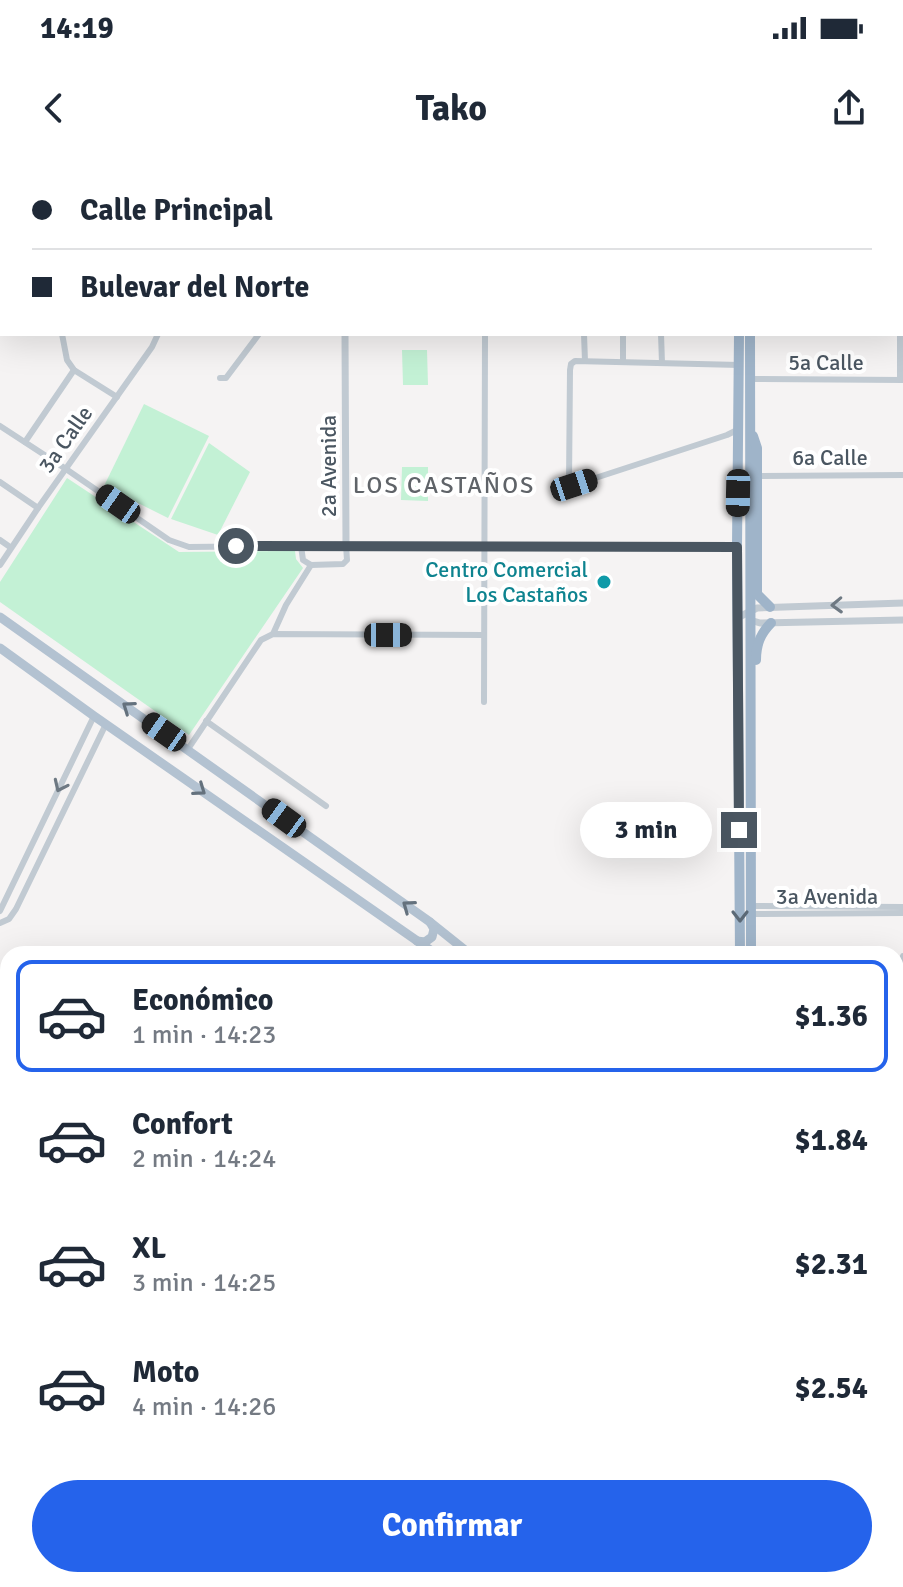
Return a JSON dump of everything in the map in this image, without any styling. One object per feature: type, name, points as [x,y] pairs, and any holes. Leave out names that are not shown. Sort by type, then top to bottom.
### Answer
[{"type":"highway","points":[[739,336],[744,428],[757,448],[753,478],[751,946]]},
{"type":"highway","points":[[740,946],[738,466],[749,379],[750,336]]},
{"type":"highway","points":[[738,466],[741,472],[742,600],[738,735]]},
{"type":"highway","points":[[742,600],[753,604],[757,594],[753,478]]},
{"type":"highway","points":[[757,594],[770,607]]},
{"type":"highway","points":[[750,756],[756,745],[756,648],[759,638],[771,623]]},
{"type":"highway","points":[[741,634],[750,627],[759,638]]},
{"type":"main road","points":[[0,617],[460,946]]},
{"type":"main road","points":[[0,648],[424,946]]},
{"type":"main road","points":[[417,941],[425,942],[432,937],[434,929],[430,922]]},
{"type":"street","points":[[62,336],[67,360],[74,370],[117,397]]},
{"type":"street","name":"3a Calle","points":[[0,565],[157,336]]},
{"type":"street","points":[[220,378],[226,378],[258,336]]},
{"type":"street","name":"2a Avenida","points":[[301,546],[303,560],[311,565],[343,564],[347,560],[345,336]]},
{"type":"street","points":[[484,702],[485,336]]},
{"type":"street","points":[[584,336],[585,361]]},
{"type":"street","points":[[623,336],[623,362]]},
{"type":"street","points":[[661,336],[662,363]]},
{"type":"street","points":[[900,336],[902,380]]},
{"type":"street","points":[[739,365],[575,361],[570,370],[570,484],[744,428]]},
{"type":"street","points":[[25,442],[74,370]]},
{"type":"street","name":"5a Calle","points":[[749,379],[902,380]]},
{"type":"street","points":[[0,426],[169,540],[181,545],[737,547]]},
{"type":"street","name":"6a Calle","points":[[753,478],[903,475]]},
{"type":"street","points":[[0,482],[38,508]]},
{"type":"street","points":[[0,540],[10,547]]},
{"type":"street","points":[[270,635],[311,565]]},
{"type":"street","points":[[741,616],[757,608],[903,603]]},
{"type":"street","points":[[741,616],[756,623],[903,620]]},
{"type":"street","points":[[188,749],[261,640],[270,635],[484,635]]},
{"type":"street","points":[[0,911],[94,716]]},
{"type":"street","points":[[206,721],[326,806]]},
{"type":"street","points":[[0,923],[9,919],[20,901],[106,724]]},
{"type":"street","points":[[9,895],[20,901]]},
{"type":"street","name":"3a Avenida","points":[[751,910],[903,910]]},
{"type":"green space","points":[[402,350],[427,350],[428,385],[403,385]]},
{"type":"green space","points":[[144,404],[209,436],[168,518],[104,486]]},
{"type":"green space","points":[[209,443],[250,472],[218,535],[171,519]]},
{"type":"green space","points":[[402,467],[428,467],[428,501],[401,500]]},
{"type":"green space","points":[[67,478],[179,552],[295,551],[296,559],[303,568],[189,735],[0,602],[0,582]]},
{"type":"place","name":"Centro Comercial Los Castaños","points":[[604,582]]},
{"type":"district","name":"LOS CASTAÑOS","points":[[444,485]]},
{"type":"route","points":[[236,546],[737,547],[739,830]]}]
